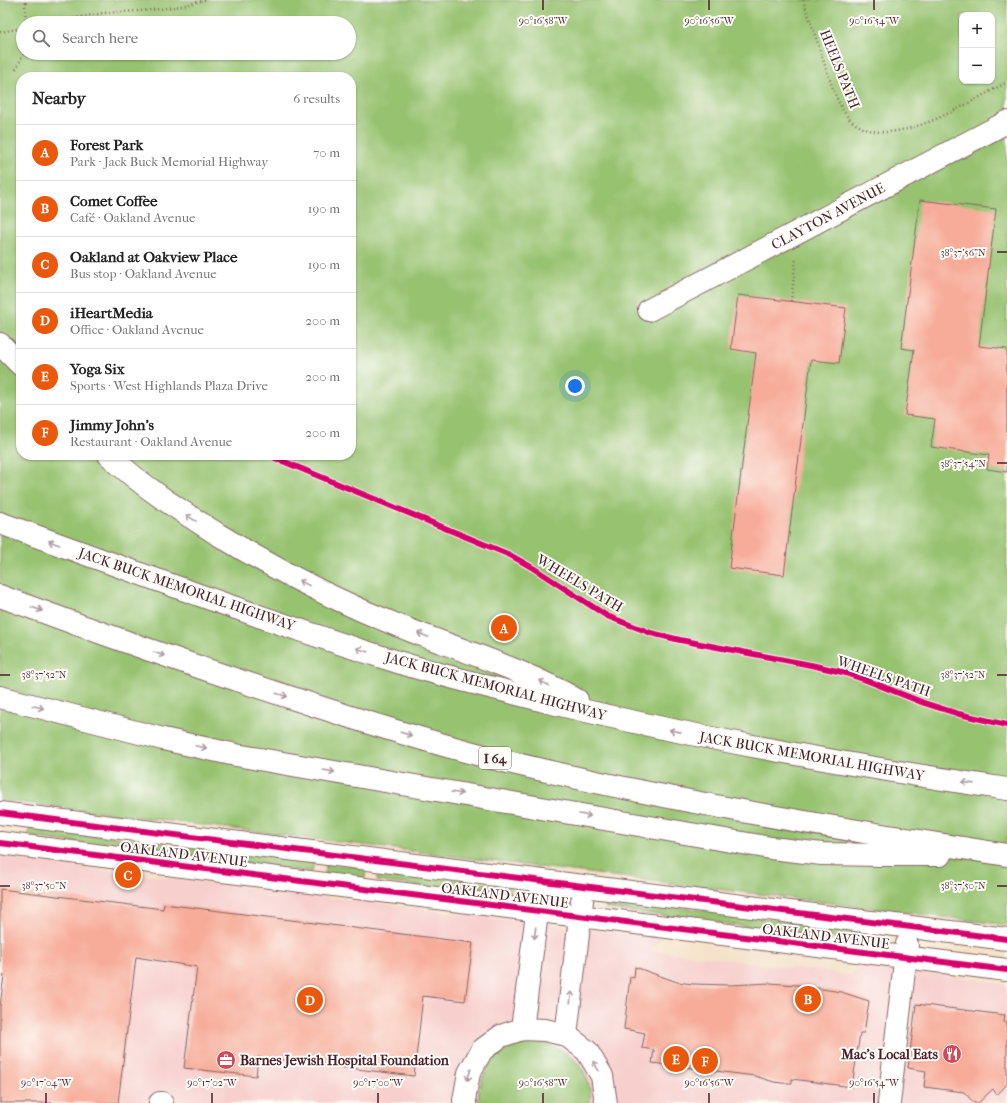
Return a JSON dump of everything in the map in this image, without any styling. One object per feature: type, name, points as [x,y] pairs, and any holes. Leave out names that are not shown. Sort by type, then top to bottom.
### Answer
[{"type":"main road","name":"CLAYTON AVENUE","points":[[649,310],[1007,122]]},
{"type":"main road","points":[[0,344],[16,360]]},
{"type":"main road","points":[[115,460],[148,487],[188,516],[240,548],[297,579],[352,606],[397,625],[527,675],[564,693],[602,715]]},
{"type":"main road","name":"JACK BUCK MEMORIAL HIGHWAY","points":[[0,523],[255,615],[403,663],[478,684],[602,715],[760,748],[1007,789]]},
{"type":"main road","name":"I 64","points":[[0,596],[121,641],[247,684],[339,714],[490,757],[650,794],[729,809],[1007,855]]},
{"type":"main road","points":[[0,697],[163,739],[236,755],[771,848],[822,854],[1007,855]]},
{"type":"main road","name":"OAKLAND AVENUE","points":[[0,813],[1007,939]]},
{"type":"main road","name":"OAKLAND AVENUE","points":[[0,842],[1007,970]]},
{"type":"main road","points":[[522,1029],[541,881]]},
{"type":"main road","points":[[566,1035],[584,886]]},
{"type":"main road","points":[[889,1103],[909,927]]},
{"type":"main road","points":[[465,1103],[464,1100],[469,1073],[482,1050],[501,1036],[522,1029],[545,1030],[566,1035],[587,1051],[602,1076],[612,1102]]},
{"type":"path","points":[[26,16],[25,5],[27,0]]},
{"type":"path","points":[[87,16],[104,13],[153,10],[175,7],[205,0]]},
{"type":"path","points":[[0,32],[16,29]]},
{"type":"path","points":[[16,69],[21,60]]},
{"type":"path","points":[[791,302],[800,231]]},
{"type":"shaded area","points":[[0,857],[662,938],[650,950],[850,975],[861,966],[867,965],[943,974],[1007,985],[1007,1103],[0,1103]]},
{"type":"green space","points":[[0,0],[1007,0],[1007,925],[0,800]]},
{"type":"green space","points":[[31,827],[165,843],[163,854],[30,837],[29,829]]},
{"type":"green space","points":[[177,844],[217,849],[216,860],[176,855]]},
{"type":"green space","points":[[230,851],[314,861],[312,872],[228,862]]},
{"type":"green space","points":[[326,863],[366,868],[365,879],[325,874]]},
{"type":"green space","points":[[378,869],[511,887],[512,893],[511,896],[507,897],[377,881]]},
{"type":"green space","points":[[608,898],[862,931],[864,937],[859,941],[611,909],[606,908],[605,905]]},
{"type":"green space","points":[[538,1042],[560,1049],[577,1062],[588,1080],[590,1103],[478,1103],[479,1090],[483,1078],[494,1059],[513,1047]]},
{"type":"building","points":[[920,200],[996,209],[979,346],[1007,349],[1007,472],[987,469],[989,455],[931,447],[935,419],[905,415],[914,350],[901,348]]},
{"type":"building","points":[[738,295],[846,308],[839,363],[811,360],[784,575],[729,568],[756,353],[731,349]]},
{"type":"building","points":[[0,889],[163,909],[164,904],[473,943],[465,1001],[423,996],[414,1076],[258,1057],[256,1076],[184,1068],[197,967],[136,957],[118,1103],[0,1103],[0,1006],[4,975],[0,974]]},
{"type":"building","points":[[635,967],[677,982],[730,985],[770,983],[797,985],[841,992],[869,1001],[864,1033],[860,1033],[852,1087],[792,1079],[792,1083],[782,1083],[755,1076],[652,1063],[654,1050],[642,1048],[645,1033],[624,1029],[630,977],[634,978]]},
{"type":"building","points":[[916,1004],[1005,1015],[1004,1022],[1007,1022],[1007,1084],[997,1095],[993,1089],[978,1103],[974,1103],[964,1092],[924,1087],[926,1071],[908,1068]]},
{"type":"cycle path","name":"WHEELS PATH","points":[[280,460],[510,555],[533,568],[607,616],[651,633],[842,672],[924,703],[959,714],[1007,725]]},
{"type":"cycle path","points":[[0,813],[1007,939]]},
{"type":"cycle path","points":[[0,843],[1007,970]]},
{"type":"place","name":"Forest Park","points":[[504,628]]},
{"type":"place","name":"Oakland at Oakview Place","points":[[128,875]]},
{"type":"place","name":"Comet Coffee","points":[[808,999]]},
{"type":"place","name":"iHeartMedia","points":[[310,1000]]},
{"type":"place","name":"Mac's Local Eats","points":[[952,1054]]},
{"type":"place","name":"Yoga Six","points":[[676,1059]]},
{"type":"place","name":"Barnes Jewish Hospital Foundation","points":[[226,1060]]},
{"type":"place","name":"Jimmy John's","points":[[705,1061]]}]
